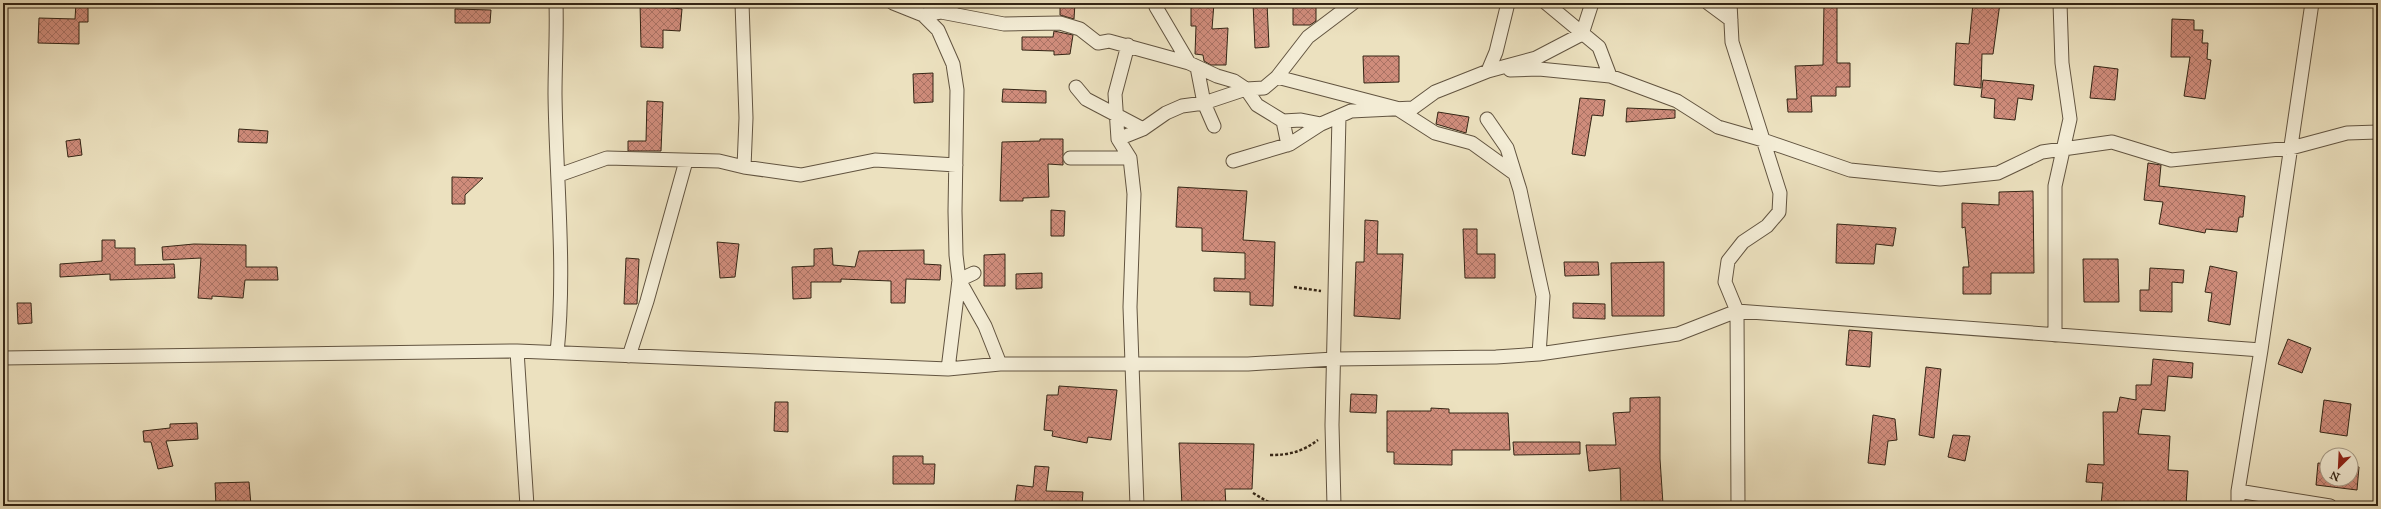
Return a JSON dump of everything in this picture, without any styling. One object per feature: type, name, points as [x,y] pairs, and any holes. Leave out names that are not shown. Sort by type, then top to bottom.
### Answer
[{"type":"street","points":[[556,3],[555,94],[559,175],[561,308],[556,353]]},
{"type":"street","points":[[742,3],[746,118],[744,167]]},
{"type":"street","points":[[893,3],[923,15],[938,30],[953,64],[957,90],[956,254],[959,280],[948,369]]},
{"type":"street","points":[[941,12],[954,3]]},
{"type":"street","points":[[1156,3],[1156,7],[1193,65],[1204,103],[1214,126]]},
{"type":"street","points":[[1118,139],[1143,128],[1166,113],[1182,106],[1204,103],[1246,89],[1264,88],[1277,77],[1308,37],[1353,3]]},
{"type":"street","points":[[1488,71],[1496,52],[1508,3]]},
{"type":"street","points":[[1546,3],[1582,34],[1599,46],[1610,76]]},
{"type":"street","points":[[1233,161],[1288,145],[1321,124],[1339,116],[1351,112],[1413,108],[1435,92],[1488,71],[1536,58],[1582,34],[1592,3]]},
{"type":"street","points":[[1708,3],[1731,20]]},
{"type":"street","points":[[1730,3],[1732,42],[1780,193],[1780,212],[1767,226],[1743,242],[1728,261],[1726,282],[1737,311],[1738,506]]},
{"type":"street","points":[[2055,335],[2054,186],[2070,119],[2062,63],[2060,3]]},
{"type":"street","points":[[2238,506],[2238,491],[2262,350],[2312,3]]},
{"type":"street","points":[[923,15],[941,12],[1004,24],[1060,23],[1080,29],[1098,43],[1109,41],[1128,46],[1193,65],[1217,76],[1234,81],[1246,89],[1257,105],[1283,121],[1302,120],[1321,124]]},
{"type":"street","points":[[1128,46],[1115,94],[1118,139],[1130,158],[1134,194],[1130,307],[1136,506]]},
{"type":"street","points":[[1488,71],[1539,69],[1610,76],[1677,101],[1718,127],[1763,140],[1850,170],[1940,179],[1998,173],[2042,152],[2112,142],[2171,160],[2291,148],[2347,132],[2378,132]]},
{"type":"street","points":[[1277,77],[1396,108],[1435,134],[1472,143],[1515,174]]},
{"type":"street","points":[[1076,87],[1086,99],[1116,116],[1143,128]]},
{"type":"street","points":[[1334,506],[1332,425],[1339,116]]},
{"type":"street","points":[[1486,119],[1507,148],[1515,174],[1543,296],[1539,354]]},
{"type":"street","points":[[1283,121],[1288,145]]},
{"type":"street","points":[[559,175],[607,158],[719,161],[744,167],[801,175],[875,160],[956,165]]},
{"type":"street","points":[[1070,158],[1130,158]]},
{"type":"street","points":[[629,356],[647,301],[686,161]]},
{"type":"street","points":[[959,280],[974,273]]},
{"type":"street","points":[[959,280],[985,326],[1000,364]]},
{"type":"street","points":[[3,358],[517,351],[948,369],[1000,364],[1248,364],[1334,359],[1496,357],[1539,354],[1678,334],[1737,311],[2262,350]]},
{"type":"street","points":[[517,351],[527,506]]},
{"type":"street","points":[[2238,491],[2330,506]]},
{"type":"path","points":[[1294,287],[1335,293]]},
{"type":"path","points":[[1270,455],[1290,455],[1308,448],[1332,425]]},
{"type":"path","points":[[1253,493],[1275,506]]},
{"type":"building","points":[[76,3],[88,3],[88,22],[79,22],[79,44],[38,43],[39,18],[75,19]]},
{"type":"building","points":[[640,3],[663,3],[663,7],[682,9],[680,31],[663,30],[663,48],[641,47]]},
{"type":"building","points":[[1060,3],[1075,3],[1074,19],[1060,15]]},
{"type":"building","points":[[1191,3],[1214,3],[1212,29],[1228,28],[1226,65],[1211,65],[1204,61],[1203,55],[1195,54],[1196,26],[1191,26]]},
{"type":"building","points":[[1253,3],[1267,3],[1269,47],[1255,48]]},
{"type":"building","points":[[1293,3],[1316,3],[1316,21],[1310,25],[1293,25]]},
{"type":"building","points":[[1824,3],[1837,3],[1837,63],[1850,63],[1850,87],[1836,87],[1836,96],[1811,96],[1812,112],[1788,112],[1787,99],[1797,99],[1795,66],[1823,65]]},
{"type":"building","points":[[1973,3],[2000,3],[1993,54],[1982,54],[1981,88],[1954,85],[1956,43],[1969,44]]},
{"type":"building","points":[[455,9],[491,10],[490,23],[455,23]]},
{"type":"building","points":[[2172,19],[2194,20],[2194,30],[2203,30],[2202,43],[2208,43],[2207,59],[2211,60],[2205,99],[2184,96],[2190,57],[2171,57]]},
{"type":"building","points":[[1054,31],[1073,35],[1070,54],[1054,55],[1054,51],[1022,50],[1022,37],[1053,37]]},
{"type":"building","points":[[1363,56],[1399,56],[1399,82],[1364,83]]},
{"type":"building","points":[[2094,66],[2118,69],[2115,100],[2090,98]]},
{"type":"building","points":[[933,73],[933,102],[914,103],[913,74]]},
{"type":"building","points":[[1983,80],[2034,85],[2032,100],[2018,98],[2015,120],[1994,118],[1995,99],[1981,97]]},
{"type":"building","points":[[1003,89],[1046,91],[1046,103],[1002,102]]},
{"type":"building","points":[[1580,98],[1605,100],[1603,116],[1592,115],[1585,156],[1572,154]]},
{"type":"building","points":[[647,101],[663,102],[661,151],[628,151],[628,141],[646,141]]},
{"type":"building","points":[[1627,108],[1675,110],[1675,118],[1626,122]]},
{"type":"building","points":[[1438,112],[1469,117],[1466,133],[1436,124]]},
{"type":"building","points":[[239,129],[268,131],[267,143],[238,142]]},
{"type":"building","points":[[80,139],[82,155],[68,157],[66,141]]},
{"type":"building","points":[[1040,139],[1063,139],[1063,165],[1048,164],[1049,197],[1023,198],[1023,201],[1000,201],[1002,142],[1040,141]]},
{"type":"building","points":[[2148,163],[2161,165],[2159,186],[2245,196],[2243,217],[2239,217],[2237,232],[2206,229],[2205,233],[2159,224],[2163,202],[2144,200]]},
{"type":"building","points":[[452,177],[483,178],[465,195],[465,204],[452,204]]},
{"type":"building","points":[[1178,187],[1247,191],[1243,240],[1275,242],[1273,306],[1250,305],[1250,292],[1214,291],[1214,278],[1245,279],[1245,253],[1202,251],[1202,228],[1176,227]]},
{"type":"building","points":[[2033,191],[2034,273],[1991,273],[1991,294],[1963,294],[1963,267],[1969,267],[1965,227],[1962,228],[1962,203],[1999,205],[1999,192]]},
{"type":"building","points":[[1051,210],[1065,211],[1064,236],[1051,236]]},
{"type":"building","points":[[1365,220],[1378,221],[1377,254],[1403,254],[1400,319],[1354,316],[1356,262],[1364,262]]},
{"type":"building","points":[[1837,224],[1896,228],[1893,246],[1876,244],[1874,264],[1836,263]]},
{"type":"building","points":[[1463,229],[1477,229],[1477,254],[1495,254],[1495,278],[1465,278]]},
{"type":"building","points":[[102,240],[115,240],[115,248],[135,248],[135,265],[174,264],[175,278],[110,280],[110,274],[60,277],[60,264],[102,261]]},
{"type":"building","points":[[717,242],[739,244],[735,277],[720,278]]},
{"type":"building","points":[[194,244],[246,245],[246,267],[277,267],[278,280],[245,280],[243,298],[212,296],[212,299],[198,298],[201,258],[163,260],[162,247]]},
{"type":"building","points":[[832,248],[833,265],[855,267],[859,251],[924,250],[924,264],[941,265],[940,280],[906,279],[905,303],[891,303],[891,281],[841,279],[841,282],[811,282],[811,298],[793,299],[792,267],[814,266],[814,249]]},
{"type":"building","points":[[1005,254],[1005,286],[984,286],[984,255]]},
{"type":"building","points":[[626,258],[639,259],[637,304],[624,304]]},
{"type":"building","points":[[2083,259],[2118,259],[2119,302],[2084,302]]},
{"type":"building","points":[[1564,262],[1598,262],[1599,275],[1565,276]]},
{"type":"building","points":[[1664,262],[1664,316],[1612,316],[1611,263]]},
{"type":"building","points":[[2210,266],[2237,272],[2230,325],[2208,321],[2212,293],[2205,292]]},
{"type":"building","points":[[2150,268],[2184,270],[2183,283],[2172,282],[2172,312],[2140,311],[2140,290],[2149,290]]},
{"type":"building","points":[[1042,273],[1042,288],[1016,289],[1016,274]]},
{"type":"building","points":[[17,303],[31,303],[32,323],[18,324]]},
{"type":"building","points":[[1573,303],[1605,304],[1605,319],[1573,318]]},
{"type":"building","points":[[1849,330],[1872,332],[1870,367],[1846,365]]},
{"type":"building","points":[[2288,339],[2311,348],[2302,373],[2278,364]]},
{"type":"building","points":[[2153,359],[2193,363],[2192,378],[2168,376],[2165,411],[2142,409],[2138,434],[2170,436],[2168,470],[2188,471],[2186,506],[2101,506],[2103,483],[2086,482],[2088,464],[2104,465],[2103,412],[2117,412],[2120,397],[2136,400],[2136,385],[2151,385]]},
{"type":"building","points":[[1926,367],[1941,369],[1934,438],[1919,435]]},
{"type":"building","points":[[1059,386],[1117,390],[1111,440],[1088,437],[1087,443],[1052,436],[1053,431],[1044,430],[1047,395],[1058,395]]},
{"type":"building","points":[[1351,394],[1377,395],[1376,413],[1350,412]]},
{"type":"building","points":[[1660,397],[1660,459],[1663,504],[1621,505],[1620,468],[1589,471],[1586,445],[1616,445],[1613,413],[1630,412],[1630,398]]},
{"type":"building","points":[[2324,400],[2351,404],[2347,436],[2320,432]]},
{"type":"building","points":[[775,402],[788,402],[788,432],[774,431]]},
{"type":"building","points":[[1431,408],[1449,409],[1449,413],[1508,413],[1510,450],[1452,450],[1452,465],[1394,464],[1394,452],[1387,452],[1387,411],[1431,411]]},
{"type":"building","points":[[1873,415],[1895,419],[1897,440],[1888,441],[1885,465],[1868,463]]},
{"type":"building","points":[[197,423],[198,439],[166,441],[173,466],[158,469],[151,442],[144,442],[143,431],[170,428],[170,424]]},
{"type":"building","points":[[1953,435],[1970,436],[1965,461],[1948,457]]},
{"type":"building","points":[[1513,442],[1580,442],[1580,454],[1514,455]]},
{"type":"building","points":[[1179,443],[1254,444],[1252,489],[1225,489],[1226,506],[1182,506]]},
{"type":"building","points":[[893,456],[923,456],[923,464],[935,464],[934,484],[893,484]]},
{"type":"building","points":[[2318,463],[2319,463],[2319,485],[2316,485]]},
{"type":"building","points":[[1035,466],[1049,467],[1046,491],[1083,492],[1082,505],[1052,506],[1015,501],[1017,485],[1033,487]]},
{"type":"building","points":[[249,482],[251,505],[216,506],[215,483]]},
{"type":"building","points":[[2332,487],[2357,487],[2357,490]]}]
